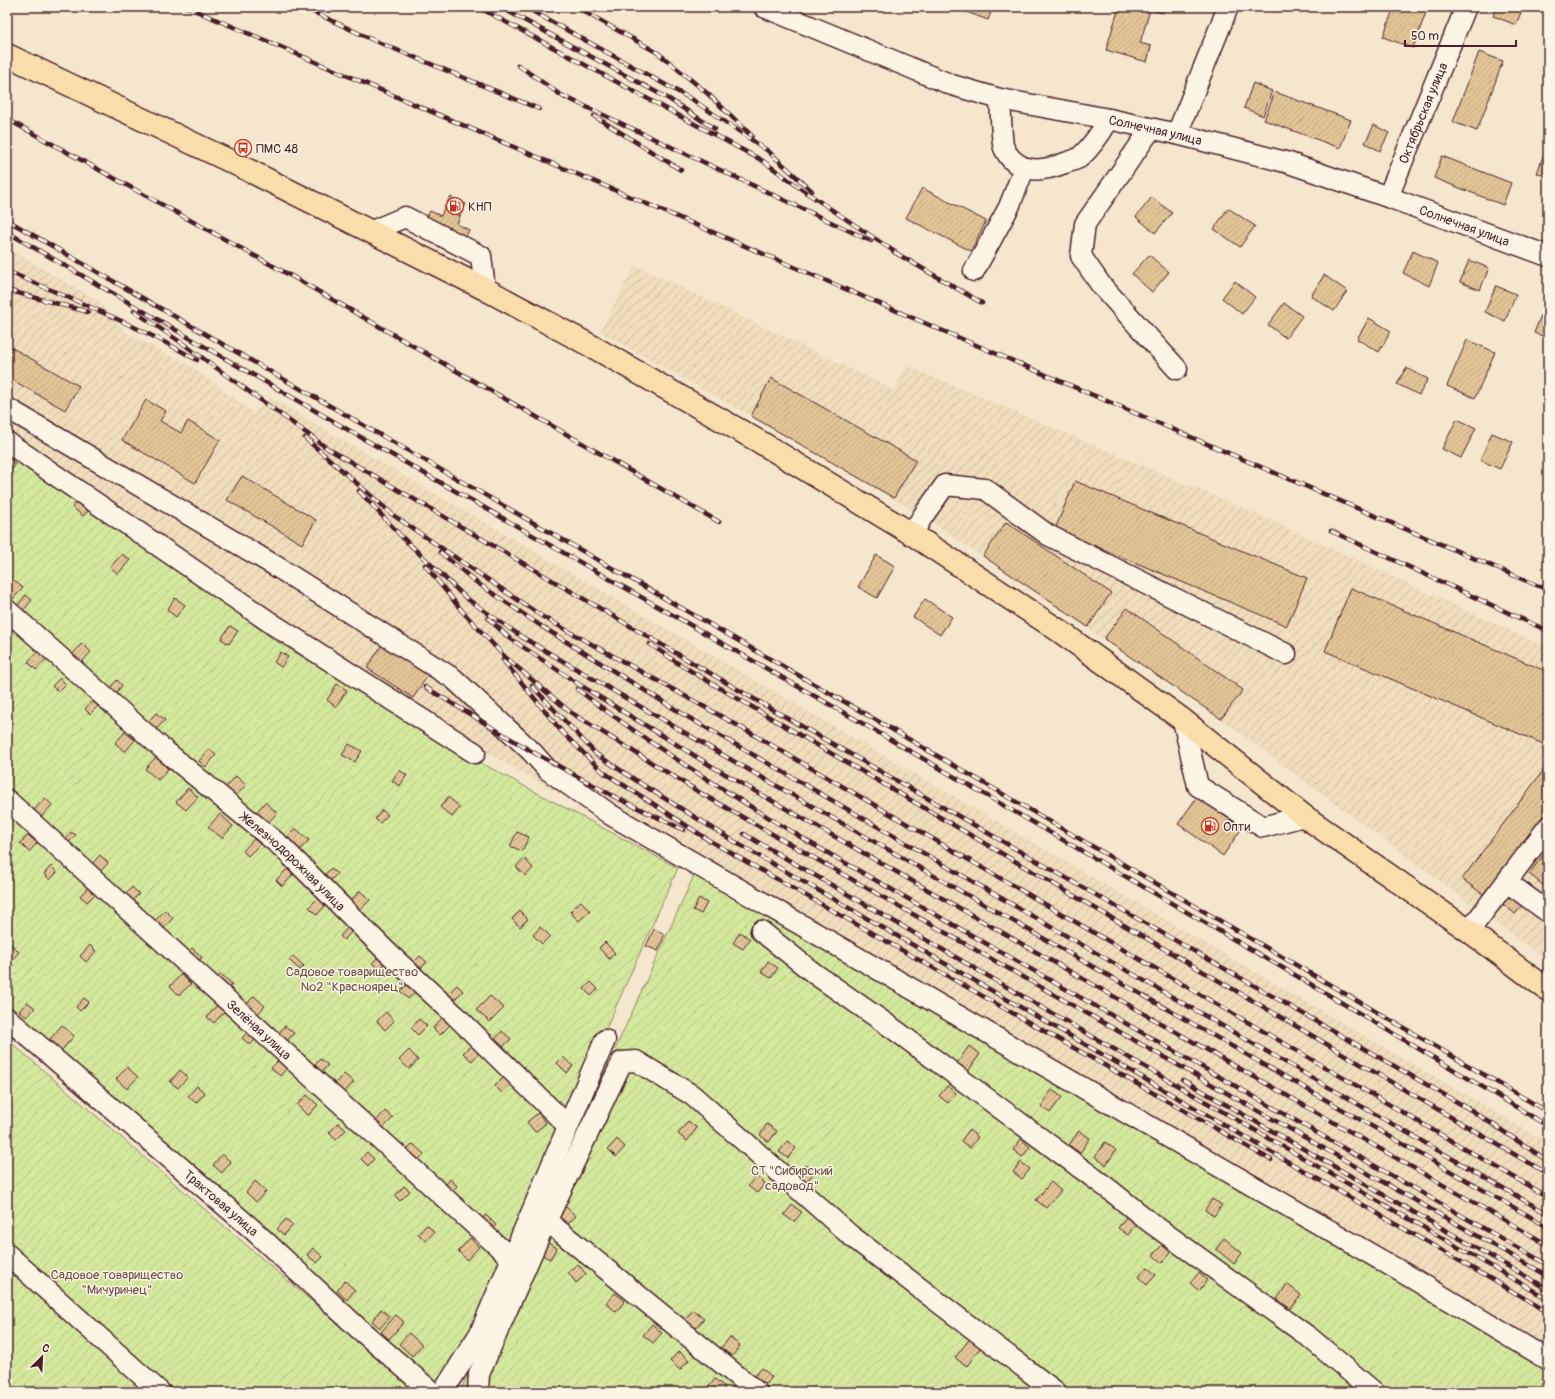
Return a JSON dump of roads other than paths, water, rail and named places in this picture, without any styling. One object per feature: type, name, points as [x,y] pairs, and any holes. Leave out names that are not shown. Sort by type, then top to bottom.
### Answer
[{"type":"highway","points":[[7,55],[234,163],[485,289],[595,348],[760,442],[912,534],[1058,630],[1183,720],[1304,816],[1469,931],[1548,990]]},
{"type":"street","name":"Солнечная улица","points":[[764,7],[952,85],[1000,99],[1109,119],[1177,134],[1289,163],[1388,197],[1548,256]]},
{"type":"street","points":[[1177,134],[1228,7]]},
{"type":"street","name":"Октябрьская улица","points":[[1388,197],[1466,7]]},
{"type":"street","points":[[1000,99],[1004,147],[1014,161],[1024,169],[1037,170],[1058,166],[1078,158],[1097,139],[1109,119]]},
{"type":"street","points":[[1151,129],[1085,224],[1081,256],[1101,285],[1176,369]]},
{"type":"street","points":[[974,271],[1009,207],[1024,169]]},
{"type":"street","points":[[7,408],[274,565],[454,679],[531,751],[548,770],[611,815],[1412,1278],[1548,1360]]},
{"type":"street","points":[[7,442],[274,625],[475,753]]},
{"type":"street","points":[[912,534],[945,485],[985,489],[1048,535],[1286,654]]},
{"type":"street","name":"Железнодорожная улица","points":[[7,610],[164,750],[283,848],[385,950],[455,1015],[568,1126]]},
{"type":"street","points":[[1183,720],[1198,786],[1263,827],[1304,816]]},
{"type":"street","name":"Зелёная улица","points":[[7,800],[512,1259]]},
{"type":"street","points":[[1469,931],[1548,827]]},
{"type":"street","points":[[1507,882],[1548,912]]},
{"type":"street","points":[[761,931],[815,974],[895,1030],[1110,1190],[1151,1223],[1309,1337],[1374,1392]]},
{"type":"street","name":"Трактовая улица","points":[[7,1018],[252,1229],[358,1328],[432,1392]]},
{"type":"street","points":[[444,1392],[480,1333],[605,1040]]},
{"type":"street","points":[[478,1392],[479,1374],[547,1221],[622,1062],[636,1061],[692,1095],[850,1235],[1056,1392]]},
{"type":"street","points":[[547,1221],[756,1392]]},
{"type":"street","points":[[7,1254],[160,1392]]},
{"type":"railway","points":[[187,7],[1548,590]]},
{"type":"railway","points":[[303,7],[373,40],[539,109]]},
{"type":"railway","points":[[478,7],[763,161],[804,191],[898,254]]},
{"type":"railway","points":[[500,7],[669,99],[715,129]]},
{"type":"railway","points":[[525,7],[693,100],[768,151],[812,191]]},
{"type":"railway","points":[[576,7],[658,53],[707,93],[752,136]]},
{"type":"railway","points":[[518,65],[565,98]]},
{"type":"railway","points":[[561,95],[871,241]]},
{"type":"railway","points":[[594,116],[681,170]]},
{"type":"railway","points":[[7,119],[295,278],[719,522]]},
{"type":"railway","points":[[7,220],[857,709],[1548,1112]]},
{"type":"railway","points":[[7,232],[357,435],[855,719],[1307,982],[1548,1126]]},
{"type":"railway","points":[[894,252],[982,303]]},
{"type":"railway","points":[[7,271],[151,335],[197,360]]},
{"type":"railway","points":[[7,290],[88,312]]},
{"type":"railway","points":[[134,311],[182,343],[327,448],[749,696],[1471,1110],[1548,1161]]},
{"type":"railway","points":[[305,438],[393,515],[543,617],[744,729],[1548,1197]]},
{"type":"railway","points":[[359,491],[403,538],[466,598],[522,637],[721,754],[1548,1227]]},
{"type":"railway","points":[[1331,531],[1548,631]]},
{"type":"railway","points":[[440,552],[476,582],[541,626],[686,716],[1548,1214]]},
{"type":"railway","points":[[425,565],[462,611],[504,656],[570,712],[702,794],[1548,1276]]},
{"type":"railway","points":[[488,618],[508,637],[580,685],[713,767],[1548,1245]]},
{"type":"railway","points":[[650,644],[679,664],[1548,1174]]},
{"type":"railway","points":[[503,660],[562,732],[603,772],[710,841],[1271,1160]]},
{"type":"railway","points":[[532,686],[596,754],[740,845],[1548,1312]]},
{"type":"railway","points":[[425,687],[531,751],[615,797],[684,830]]},
{"type":"railway","points":[[577,689],[661,749],[719,787],[807,841],[1548,1265]]},
{"type":"railway","points":[[744,834],[1548,1299]]},
{"type":"railway","points":[[1183,1080],[1548,1289]]},
{"type":"place","name":"ПМС 48","points":[[243,148]]},
{"type":"place","name":"КНП","points":[[455,206]]},
{"type":"place","name":"Опти","points":[[1210,826]]},
{"type":"park label","name":"Садовое товарищество №2 \"Красноярец\"","points":[[352,978]]},
{"type":"park label","name":"СТ \"Сибирский садовод\"","points":[[792,1178]]},
{"type":"park label","name":"Садовое товарищество \"Мичуринец\"","points":[[117,1282]]}]
